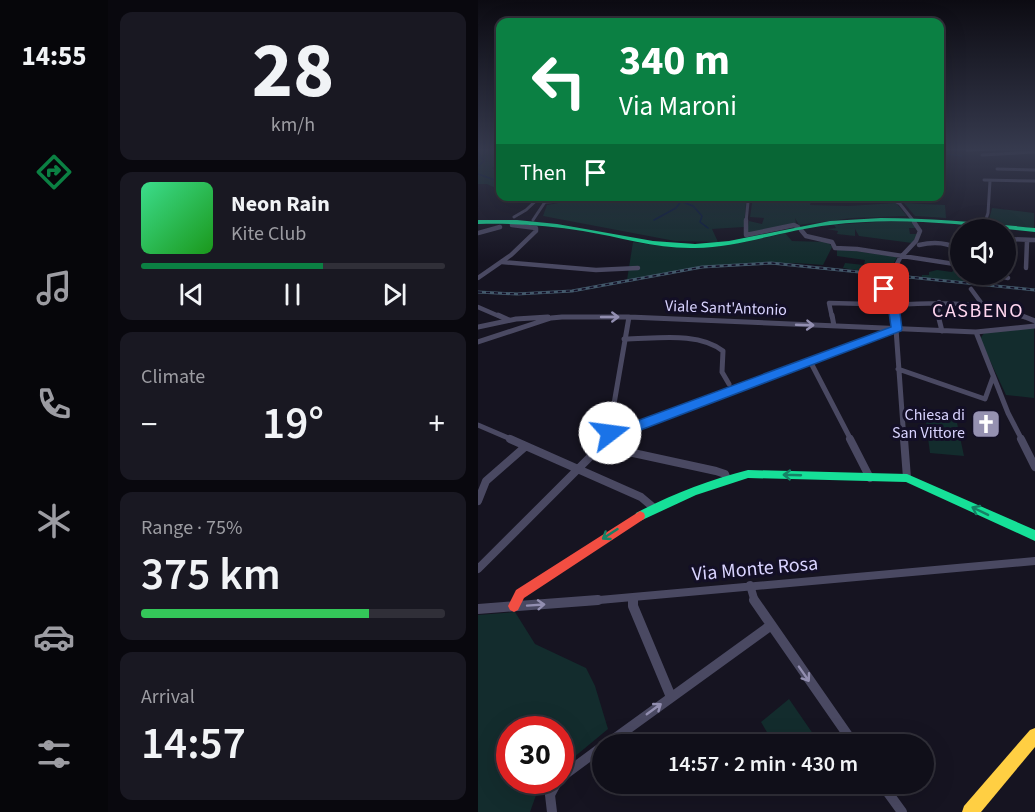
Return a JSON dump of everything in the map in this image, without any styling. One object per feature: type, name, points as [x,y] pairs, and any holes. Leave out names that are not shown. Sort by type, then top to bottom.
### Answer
[{"type":"street","points":[[985,219],[990,209],[987,194],[989,187]]},
{"type":"street","points":[[515,222],[536,201]]},
{"type":"street","points":[[533,220],[545,202],[564,201]]},
{"type":"street","points":[[884,289],[920,231],[900,204],[895,201]]},
{"type":"street","points":[[748,202],[745,232],[748,236],[789,226],[800,228],[806,236],[832,242],[835,248],[903,255],[950,263]]},
{"type":"street","points":[[478,223],[533,220],[563,223],[581,229]]},
{"type":"street","points":[[478,223],[515,222],[581,229],[665,244],[697,246],[728,243],[811,226],[874,220],[931,220],[1034,230]]},
{"type":"street","points":[[478,278],[502,262],[533,234],[536,228],[515,222]]},
{"type":"street","points":[[478,233],[500,226]]},
{"type":"street","points":[[1016,240],[1034,240]]},
{"type":"street","points":[[1026,268],[1027,241]]},
{"type":"street","points":[[919,245],[950,246]]},
{"type":"street","points":[[502,262],[596,270],[638,268]]},
{"type":"street","points":[[834,326],[829,303],[869,304],[867,288],[884,289]]},
{"type":"street","points":[[884,289],[894,305],[897,329],[907,478]]},
{"type":"street","points":[[971,289],[982,304]]},
{"type":"street","points":[[894,305],[939,302],[982,304],[1034,321]]},
{"type":"street","points":[[939,302],[937,311],[942,330]]},
{"type":"street","points":[[478,307],[509,320]]},
{"type":"street","points":[[612,435],[610,428],[629,317]]},
{"type":"street","name":"Viale Sant'Antonio","points":[[478,342],[551,318],[629,317],[976,332],[1034,326]]},
{"type":"street","points":[[478,327],[509,320],[551,318]]},
{"type":"street","points":[[478,569],[612,435],[897,329]]},
{"type":"street","points":[[976,332],[993,377],[1034,467]]},
{"type":"street","points":[[624,339],[688,340],[714,343],[723,350],[722,372],[729,384]]},
{"type":"street","points":[[810,361],[870,478]]},
{"type":"street","points":[[898,369],[985,399],[993,377]]},
{"type":"street","points":[[478,425],[641,496],[654,508]]},
{"type":"street","points":[[478,501],[485,482],[526,446]]},
{"type":"street","points":[[601,446],[716,471],[725,474],[727,479]]},
{"type":"street","points":[[514,606],[520,594],[616,530],[654,508],[727,479],[758,474],[907,478],[1034,538]]},
{"type":"street","name":"Via Monte Rosa","points":[[478,609],[633,598],[750,585],[1034,561]]},
{"type":"street","points":[[750,585],[754,600],[770,626],[847,734]]},
{"type":"street","points":[[633,598],[633,606],[671,697]]},
{"type":"street","points":[[621,734],[770,626]]},
{"type":"street","points":[[970,812],[1023,752],[1034,735]]},
{"type":"street","points":[[574,768],[592,754]]},
{"type":"street","points":[[550,794],[552,812]]},
{"type":"street","points":[[889,794],[902,812]]},
{"type":"green space","points":[[570,201],[752,202],[746,203],[744,227],[712,229],[718,242],[675,241],[543,216],[547,205]]},
{"type":"green space","points":[[752,201],[811,201],[810,205],[848,206],[896,203],[907,216],[852,218],[799,225],[795,218],[796,223],[752,235],[747,232],[749,221],[762,224],[764,218],[750,217]]},
{"type":"green space","points":[[904,203],[945,205],[946,218],[915,216]]},
{"type":"green space","points":[[992,208],[1034,213],[1034,228],[1016,226],[1016,219],[989,219]]},
{"type":"green space","points":[[911,222],[917,228],[909,228],[910,234],[918,234],[912,243],[859,236],[855,229],[855,236],[837,234],[838,231],[827,229],[836,228],[834,225]]},
{"type":"green space","points":[[785,233],[792,241],[828,242],[832,247],[823,265],[748,263],[678,271],[627,280],[633,242],[672,247],[727,245]]},
{"type":"green space","points":[[837,250],[897,257],[889,273],[877,271],[876,273],[843,268],[845,263],[864,265],[865,260],[837,256]]},
{"type":"green space","points":[[937,270],[950,272],[950,282],[921,279],[922,275],[929,275],[929,272]]},
{"type":"green space","points":[[1034,328],[1034,398],[1006,395],[980,339],[984,333]]},
{"type":"green space","points":[[925,415],[956,418],[964,456],[930,453]]},
{"type":"green space","points":[[515,612],[535,644],[586,668],[595,686],[608,729],[602,734],[592,734],[592,742],[574,757],[574,716],[496,716],[496,794],[536,794],[530,812],[478,812],[478,615]]},
{"type":"green space","points":[[789,699],[813,734],[768,734],[761,722]]},
{"type":"waterway","points":[[654,220],[676,208],[681,201]]},
{"type":"waterway","points":[[683,202],[693,206],[702,216],[700,222],[708,228]]},
{"type":"railway","points":[[478,292],[517,294],[572,291],[702,267],[771,263],[1035,290]]},
{"type":"traffic: fast","points":[[478,222],[557,225],[681,246],[729,243],[830,223],[856,221],[933,221],[1035,230]]},
{"type":"traffic: fast","points":[[640,516],[692,492],[748,474],[907,478],[1035,536]]},
{"type":"traffic: slow","points":[[970,812],[1035,735]]},
{"type":"traffic: jam","points":[[514,606],[520,594],[640,516]]},
{"type":"place","name":"Chiesa di San Vittore","points":[[986,424]]},
{"type":"district","name":"CASBENO","points":[[978,311]]},
{"type":"route","points":[[610,433],[612,435],[897,329],[894,305],[884,289]]}]
